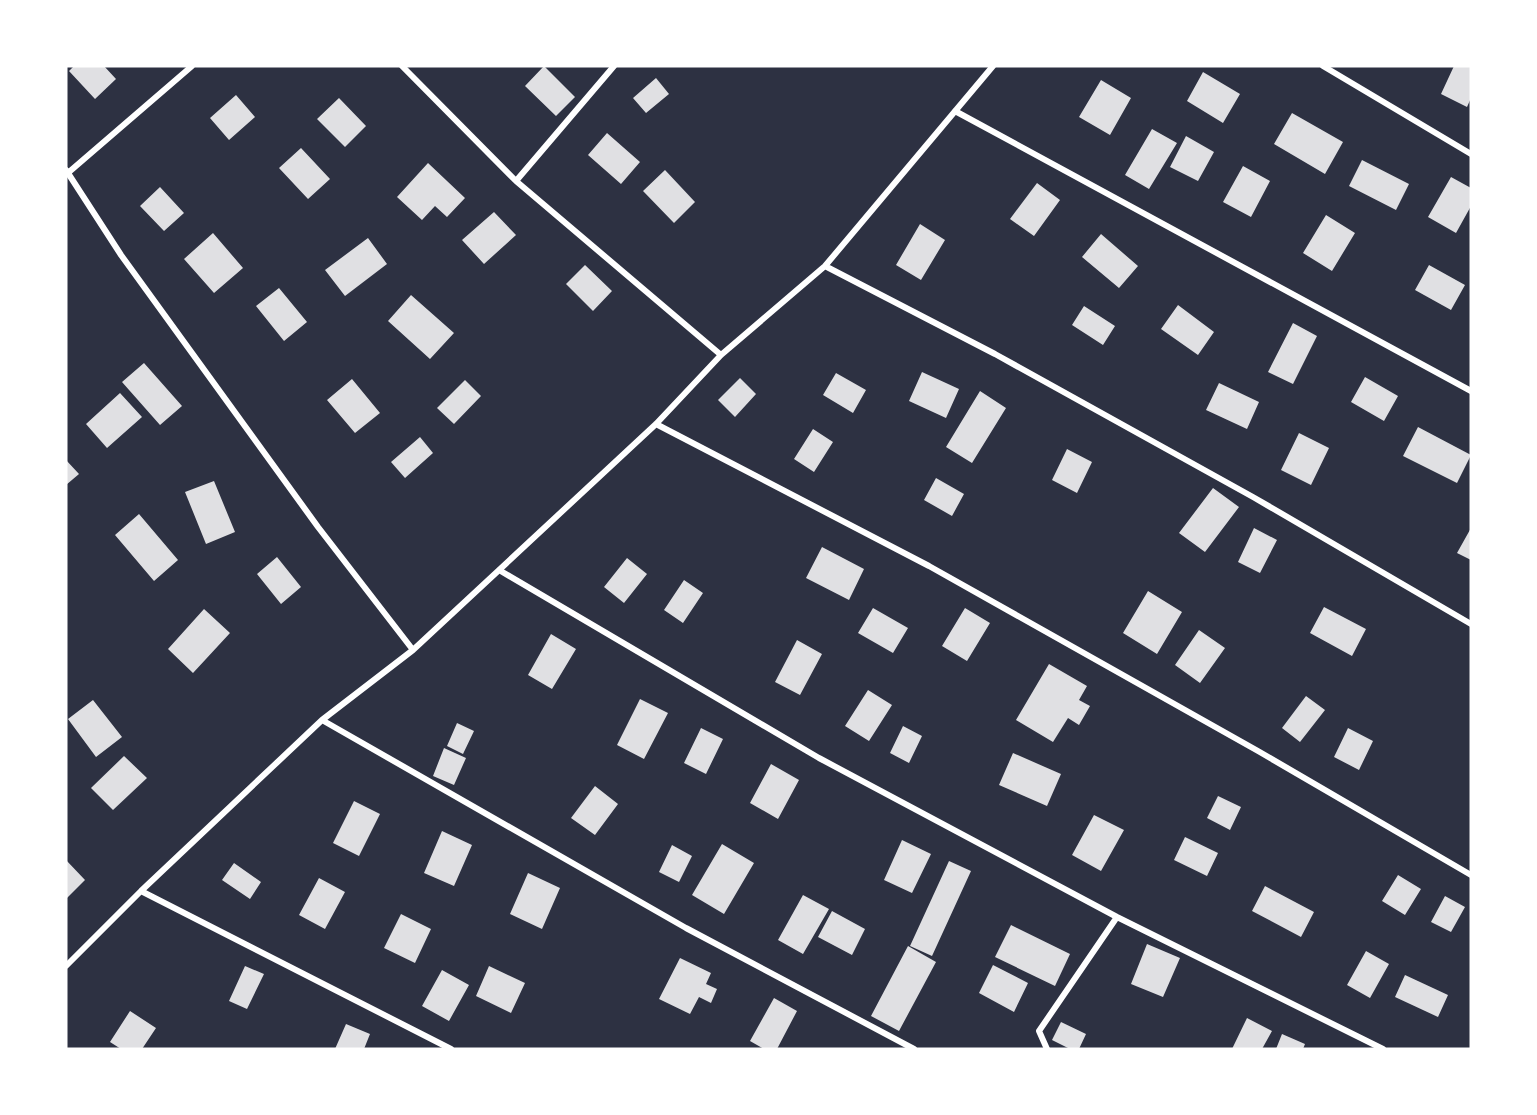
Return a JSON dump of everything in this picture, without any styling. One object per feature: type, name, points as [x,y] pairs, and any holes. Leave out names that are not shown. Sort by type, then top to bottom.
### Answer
[{"type":"street","points":[[192,66],[67,171],[121,255],[318,527],[413,650]]},
{"type":"street","points":[[402,66],[516,182],[721,355]]},
{"type":"street","points":[[516,182],[614,66]]},
{"type":"street","points":[[66,966],[141,891],[322,720],[413,650],[656,424],[721,355],[825,266],[993,66]]},
{"type":"street","points":[[1323,66],[1471,154]]},
{"type":"street","points":[[956,111],[1471,391]]},
{"type":"street","points":[[825,266],[995,354],[1252,497],[1471,624]]},
{"type":"street","points":[[656,424],[929,566],[1248,745],[1471,875]]},
{"type":"street","points":[[499,570],[819,758],[1117,916],[1383,1049]]},
{"type":"street","points":[[322,720],[686,928],[914,1049]]},
{"type":"street","points":[[141,891],[452,1049]]},
{"type":"street","points":[[1047,1049],[1040,1031],[1117,916]]},
{"type":"building","points":[[74,66],[104,66],[116,79],[95,99],[69,71]]},
{"type":"building","points":[[544,66],[575,97],[556,116],[525,86]]},
{"type":"building","points":[[1454,66],[1471,66],[1471,98],[1467,107],[1441,94]]},
{"type":"building","points":[[1203,72],[1240,94],[1223,123],[1187,101]]},
{"type":"building","points":[[656,78],[669,94],[646,113],[633,98]]},
{"type":"building","points":[[1101,80],[1131,98],[1110,135],[1079,117]]},
{"type":"building","points":[[236,95],[255,117],[229,140],[210,118]]},
{"type":"building","points":[[339,98],[366,126],[345,147],[317,119]]},
{"type":"building","points":[[1292,113],[1343,142],[1325,174],[1274,144]]},
{"type":"building","points":[[1152,129],[1177,143],[1149,189],[1125,175]]},
{"type":"building","points":[[607,133],[640,162],[621,184],[588,155]]},
{"type":"building","points":[[1186,136],[1214,152],[1198,181],[1170,167]]},
{"type":"building","points":[[301,148],[330,179],[308,199],[279,168]]},
{"type":"building","points":[[1362,160],[1409,184],[1396,210],[1349,186]]},
{"type":"building","points":[[428,163],[465,198],[447,217],[435,206],[422,220],[397,197]]},
{"type":"building","points":[[1243,166],[1270,181],[1251,217],[1223,202]]},
{"type":"building","points":[[665,170],[695,202],[674,223],[643,191]]},
{"type":"building","points":[[1451,177],[1471,188],[1471,206],[1456,233],[1428,217]]},
{"type":"building","points":[[1037,183],[1060,200],[1034,236],[1010,219]]},
{"type":"building","points":[[160,187],[184,213],[164,231],[140,206]]},
{"type":"building","points":[[494,212],[516,235],[484,264],[462,240]]},
{"type":"building","points":[[1326,215],[1355,233],[1332,271],[1303,253]]},
{"type":"building","points":[[920,224],[945,240],[921,280],[896,265]]},
{"type":"building","points":[[213,233],[243,268],[214,293],[184,259]]},
{"type":"building","points":[[1101,234],[1138,266],[1119,288],[1082,257]]},
{"type":"building","points":[[368,238],[387,264],[345,296],[325,270]]},
{"type":"building","points":[[585,265],[612,291],[593,311],[566,284]]},
{"type":"building","points":[[1429,265],[1465,285],[1451,310],[1415,290]]},
{"type":"building","points":[[279,288],[307,322],[284,341],[256,306]]},
{"type":"building","points":[[411,295],[454,333],[430,359],[388,321]]},
{"type":"building","points":[[1178,305],[1214,332],[1198,355],[1161,329]]},
{"type":"building","points":[[1084,306],[1115,326],[1103,345],[1072,325]]},
{"type":"building","points":[[1293,323],[1317,336],[1293,384],[1268,372]]},
{"type":"building","points":[[144,363],[182,406],[160,425],[122,382]]},
{"type":"building","points":[[922,372],[959,389],[946,418],[909,401]]},
{"type":"building","points":[[836,373],[866,390],[853,413],[823,395]]},
{"type":"building","points":[[1365,377],[1398,396],[1384,421],[1351,402]]},
{"type":"building","points":[[740,378],[756,394],[735,417],[718,400]]},
{"type":"building","points":[[352,379],[380,413],[355,433],[327,400]]},
{"type":"building","points":[[465,380],[481,396],[454,424],[437,408]]},
{"type":"building","points":[[1219,383],[1259,402],[1247,429],[1206,410]]},
{"type":"building","points":[[980,391],[1006,408],[972,463],[946,447]]},
{"type":"building","points":[[120,393],[142,417],[107,448],[86,424]]},
{"type":"building","points":[[1418,427],[1471,455],[1457,483],[1403,456]]},
{"type":"building","points":[[813,429],[833,442],[814,472],[794,459]]},
{"type":"building","points":[[1299,433],[1329,448],[1311,485],[1281,470]]},
{"type":"building","points":[[420,437],[433,453],[405,478],[391,462]]},
{"type":"building","points":[[1067,449],[1092,462],[1077,493],[1052,480]]},
{"type":"building","points":[[66,460],[79,474],[66,485]]},
{"type":"building","points":[[936,478],[964,494],[952,516],[924,500]]},
{"type":"building","points":[[214,481],[235,532],[206,544],[185,492]]},
{"type":"building","points":[[1213,488],[1239,507],[1205,552],[1179,533]]},
{"type":"building","points":[[139,514],[178,560],[154,581],[115,535]]},
{"type":"building","points":[[1254,528],[1277,540],[1260,573],[1238,562]]},
{"type":"building","points":[[1471,528],[1471,560],[1457,553]]},
{"type":"building","points":[[822,547],[864,569],[849,600],[806,578]]},
{"type":"building","points":[[277,557],[301,587],[281,604],[257,574]]},
{"type":"building","points":[[627,558],[647,574],[624,603],[604,587]]},
{"type":"building","points":[[684,580],[703,593],[683,623],[664,610]]},
{"type":"building","points":[[1148,591],[1182,612],[1157,654],[1123,633]]},
{"type":"building","points":[[1324,607],[1366,629],[1352,656],[1310,633]]},
{"type":"building","points":[[873,608],[908,628],[893,653],[858,633]]},
{"type":"building","points":[[965,608],[990,623],[967,661],[942,646]]},
{"type":"building","points":[[204,609],[230,633],[193,673],[168,649]]},
{"type":"building","points":[[1199,630],[1225,648],[1200,683],[1175,665]]},
{"type":"building","points":[[551,634],[576,649],[552,689],[528,675]]},
{"type":"building","points":[[797,640],[822,654],[800,695],[775,682]]},
{"type":"building","points":[[1049,664],[1087,686],[1079,700],[1090,706],[1079,725],[1068,718],[1053,742],[1016,720]]},
{"type":"building","points":[[868,690],[892,705],[869,741],[845,726]]},
{"type":"building","points":[[1306,696],[1325,710],[1300,742],[1282,728]]},
{"type":"building","points":[[640,699],[668,713],[644,759],[617,745]]},
{"type":"building","points":[[93,700],[122,737],[96,757],[68,719]]},
{"type":"building","points":[[457,723],[474,731],[463,754],[447,746]]},
{"type":"building","points":[[903,726],[922,736],[909,763],[890,753]]},
{"type":"building","points":[[701,728],[723,739],[706,774],[684,763]]},
{"type":"building","points":[[1348,728],[1373,741],[1359,770],[1334,757]]},
{"type":"building","points":[[444,748],[466,758],[454,785],[433,776]]},
{"type":"building","points":[[1013,753],[1061,774],[1047,806],[999,785]]},
{"type":"building","points":[[124,756],[147,778],[113,810],[91,788]]},
{"type":"building","points":[[771,764],[799,780],[778,819],[750,803]]},
{"type":"building","points":[[595,786],[618,804],[595,835],[571,818]]},
{"type":"building","points":[[1218,796],[1241,807],[1230,830],[1207,818]]},
{"type":"building","points":[[354,801],[380,814],[359,856],[333,843]]},
{"type":"building","points":[[1094,815],[1124,830],[1101,871],[1072,855]]},
{"type":"building","points":[[442,831],[472,845],[454,886],[424,873]]},
{"type":"building","points":[[1185,837],[1218,853],[1207,876],[1174,860]]},
{"type":"building","points":[[902,840],[931,854],[912,893],[884,880]]},
{"type":"building","points":[[722,844],[754,863],[724,914],[692,895]]},
{"type":"building","points":[[672,845],[692,856],[679,882],[659,872]]},
{"type":"building","points":[[66,860],[85,880],[66,899]]},
{"type":"building","points":[[949,861],[971,871],[932,956],[910,946]]},
{"type":"building","points":[[234,863],[261,882],[250,899],[222,880]]},
{"type":"building","points":[[528,873],[560,888],[542,929],[510,914]]},
{"type":"building","points":[[1398,875],[1421,889],[1405,915],[1382,901]]},
{"type":"building","points":[[319,878],[345,892],[325,929],[299,915]]},
{"type":"building","points":[[1265,886],[1314,912],[1301,937],[1252,911]]},
{"type":"building","points":[[803,895],[829,909],[803,954],[778,940]]},
{"type":"building","points":[[1445,896],[1465,907],[1451,932],[1431,922]]},
{"type":"building","points":[[832,911],[865,929],[852,955],[818,937]]},
{"type":"building","points":[[401,914],[431,929],[415,963],[384,948]]},
{"type":"building","points":[[1011,925],[1070,954],[1055,986],[995,957]]},
{"type":"building","points":[[1147,944],[1180,958],[1163,997],[1131,984]]},
{"type":"building","points":[[908,946],[936,962],[899,1031],[871,1016]]},
{"type":"building","points":[[1366,951],[1389,964],[1370,998],[1347,985]]},
{"type":"building","points":[[680,958],[711,973],[706,984],[717,989],[711,1003],[699,997],[690,1014],[659,999]]},
{"type":"building","points":[[993,965],[1028,983],[1014,1012],[979,993]]},
{"type":"building","points":[[245,966],[264,974],[247,1009],[229,1001]]},
{"type":"building","points":[[489,966],[525,983],[511,1013],[476,996]]},
{"type":"building","points":[[442,970],[469,985],[449,1021],[422,1006]]},
{"type":"building","points":[[1405,975],[1448,995],[1438,1017],[1395,997]]},
{"type":"building","points":[[774,998],[797,1011],[777,1049],[764,1049],[750,1041]]},
{"type":"building","points":[[130,1011],[156,1028],[142,1049],[121,1049],[110,1042]]},
{"type":"building","points":[[1247,1018],[1272,1031],[1262,1049],[1232,1049]]},
{"type":"building","points":[[1061,1022],[1086,1034],[1079,1049],[1070,1049],[1052,1040]]},
{"type":"building","points":[[346,1024],[370,1034],[364,1049],[335,1049]]},
{"type":"building","points":[[1282,1034],[1305,1044],[1303,1049],[1276,1049]]}]
